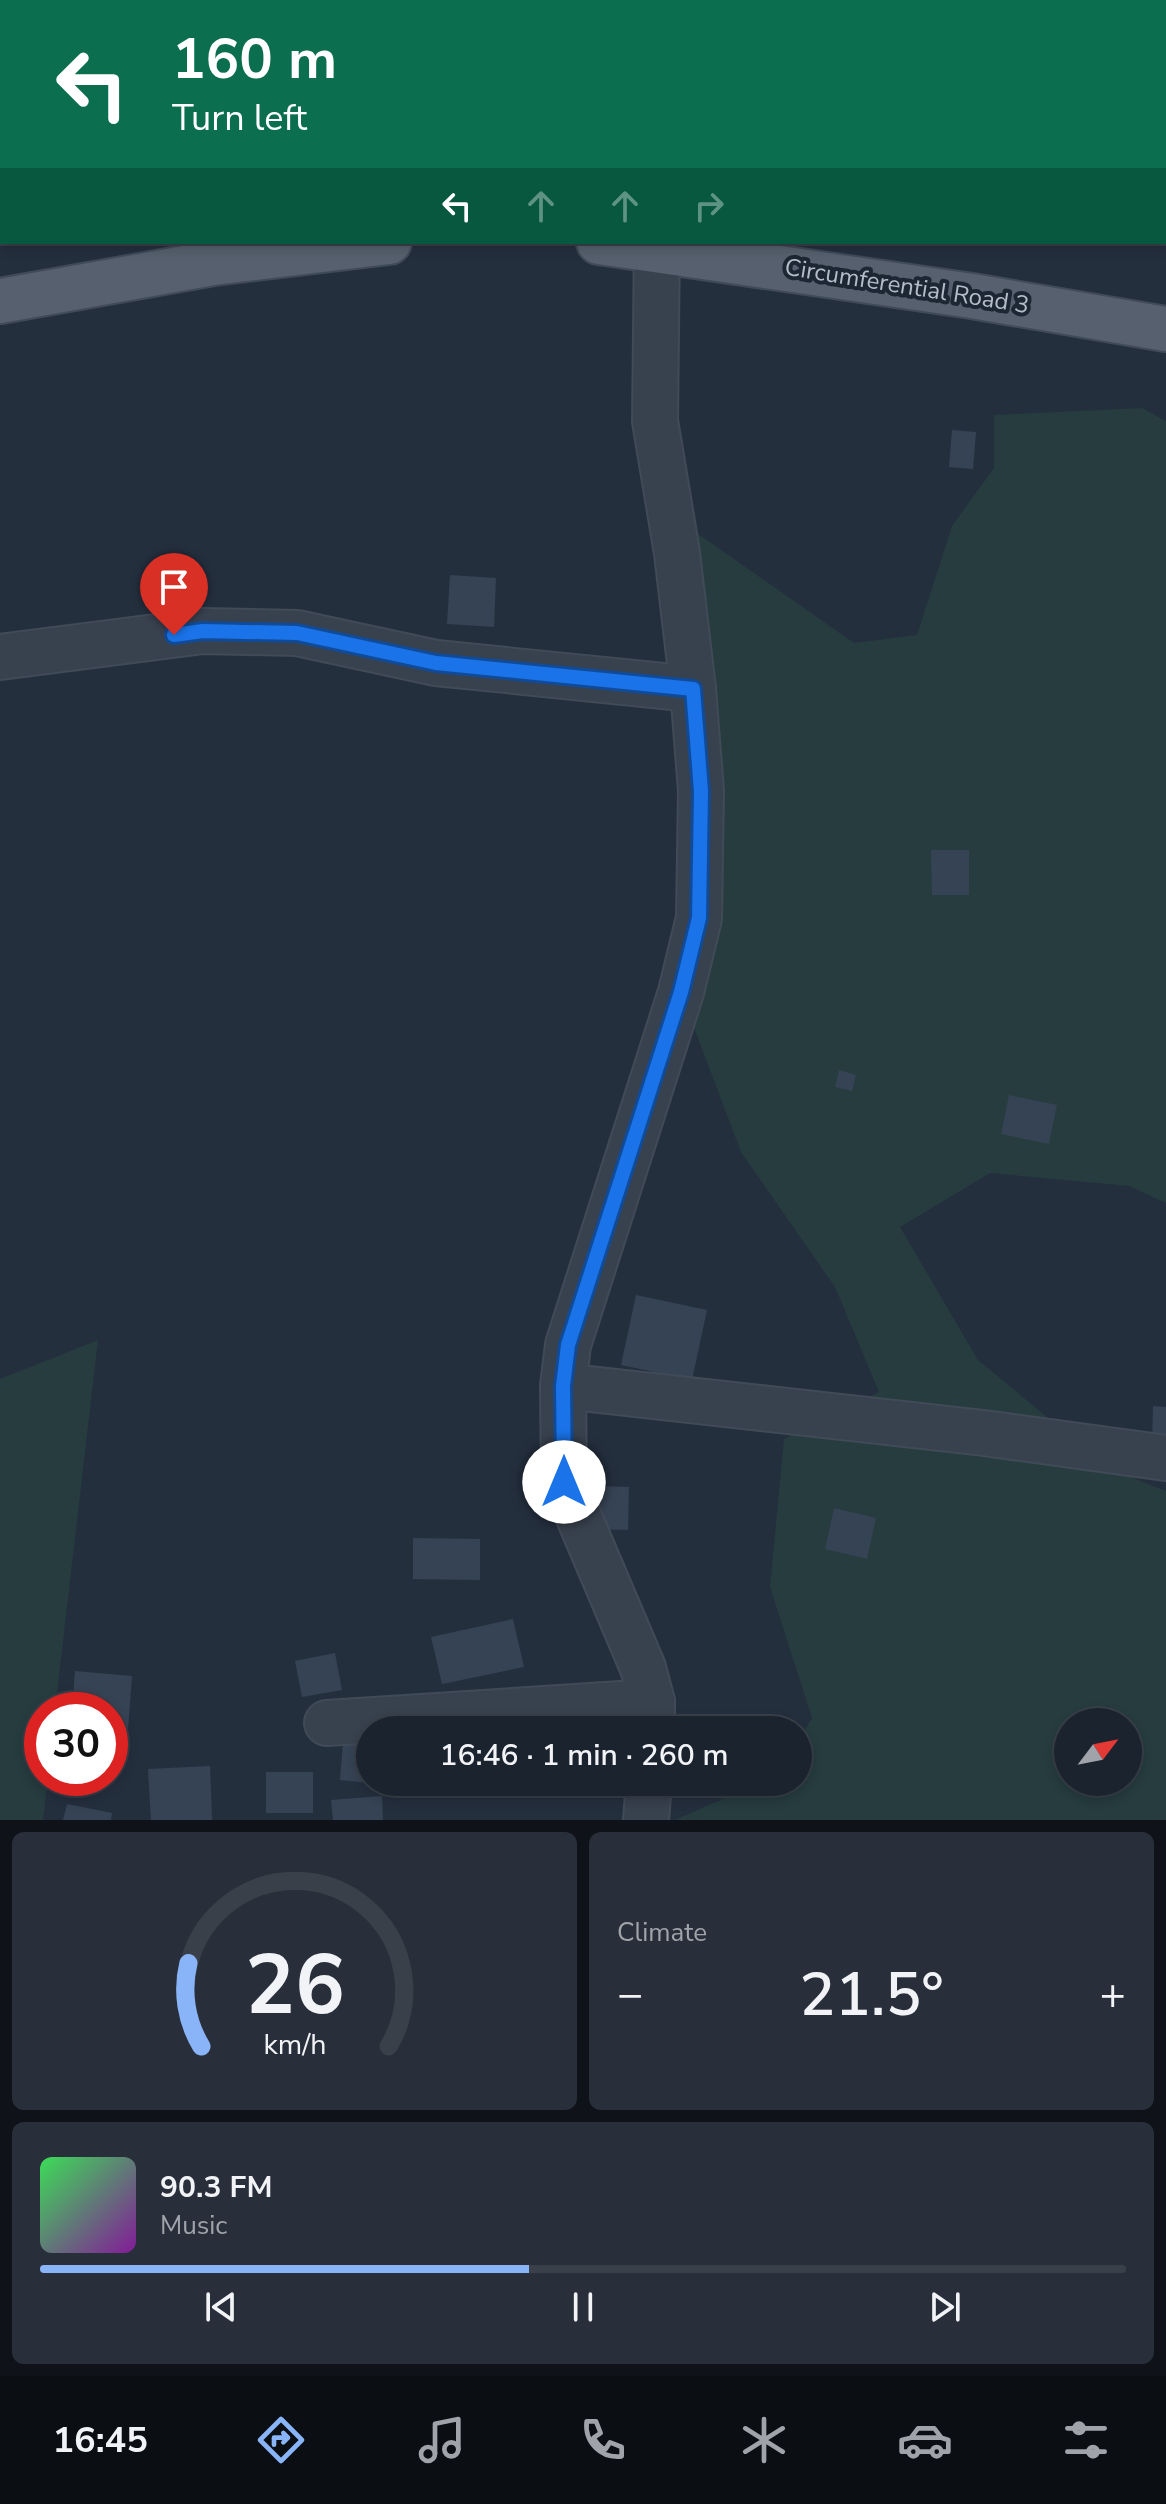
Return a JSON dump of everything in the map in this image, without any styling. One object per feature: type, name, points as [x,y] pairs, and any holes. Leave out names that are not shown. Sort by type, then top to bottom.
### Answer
[{"type":"main road","points":[[0,301],[213,263],[372,244]]},
{"type":"main road","name":"Circumferential Road 3","points":[[628,244],[957,293],[1166,329]]},
{"type":"street","points":[[652,1716],[643,1668],[564,1482],[563,1386],[568,1345],[681,992],[699,918],[701,791],[693,689],[677,553],[655,421],[656,246]]},
{"type":"street","points":[[0,657],[203,631],[297,633],[436,663],[693,689]]},
{"type":"street","points":[[563,1386],[984,1433],[1166,1458]]},
{"type":"street","points":[[327,1723],[356,1722]]},
{"type":"street","points":[[646,1820],[648,1796]]},
{"type":"green space","points":[[1142,408],[1166,421],[1166,1203],[1129,1186],[990,1173],[900,1227],[978,1360],[1110,1469],[1166,1491],[1166,1820],[675,1820],[729,1796],[812,1796],[812,1716],[770,1587],[784,1439],[879,1392],[835,1287],[741,1152],[693,1025],[667,512],[854,643],[917,635],[952,526],[994,468],[994,415]]},
{"type":"green space","points":[[98,1340],[57,1692],[24,1692],[24,1796],[46,1796],[43,1820],[0,1820],[0,1379]]},
{"type":"building","points":[[952,430],[976,432],[973,469],[949,467]]},
{"type":"building","points":[[450,575],[496,578],[494,627],[447,624]]},
{"type":"building","points":[[931,850],[969,850],[969,895],[932,895]]},
{"type":"building","points":[[839,1070],[856,1075],[852,1091],[835,1087]]},
{"type":"building","points":[[1009,1095],[1057,1105],[1049,1144],[1001,1134]]},
{"type":"building","points":[[636,1295],[707,1310],[692,1380],[621,1365]]},
{"type":"building","points":[[1153,1406],[1166,1407],[1166,1443],[1152,1443]]},
{"type":"building","points":[[595,1486],[629,1487],[628,1530],[594,1529]]},
{"type":"building","points":[[834,1508],[876,1518],[867,1559],[825,1549]]},
{"type":"building","points":[[413,1538],[480,1539],[480,1580],[413,1579]]},
{"type":"building","points":[[513,1619],[524,1667],[442,1684],[431,1637]]},
{"type":"building","points":[[335,1653],[342,1690],[302,1697],[295,1661]]},
{"type":"building","points":[[75,1671],[132,1676],[128,1730],[128,1692],[73,1692]]},
{"type":"building","points":[[343,1742],[356,1743],[356,1782],[340,1780]]},
{"type":"building","points":[[210,1766],[212,1820],[151,1820],[148,1769]]},
{"type":"building","points":[[266,1772],[313,1772],[313,1813],[266,1813]]},
{"type":"building","points":[[382,1796],[383,1820],[333,1820],[331,1800]]},
{"type":"building","points":[[67,1804],[112,1813],[111,1820],[63,1820]]},
{"type":"route","points":[[174,635],[203,631],[297,633],[436,663],[693,689],[701,791],[699,918],[681,992],[568,1345],[563,1386],[564,1482]]}]
